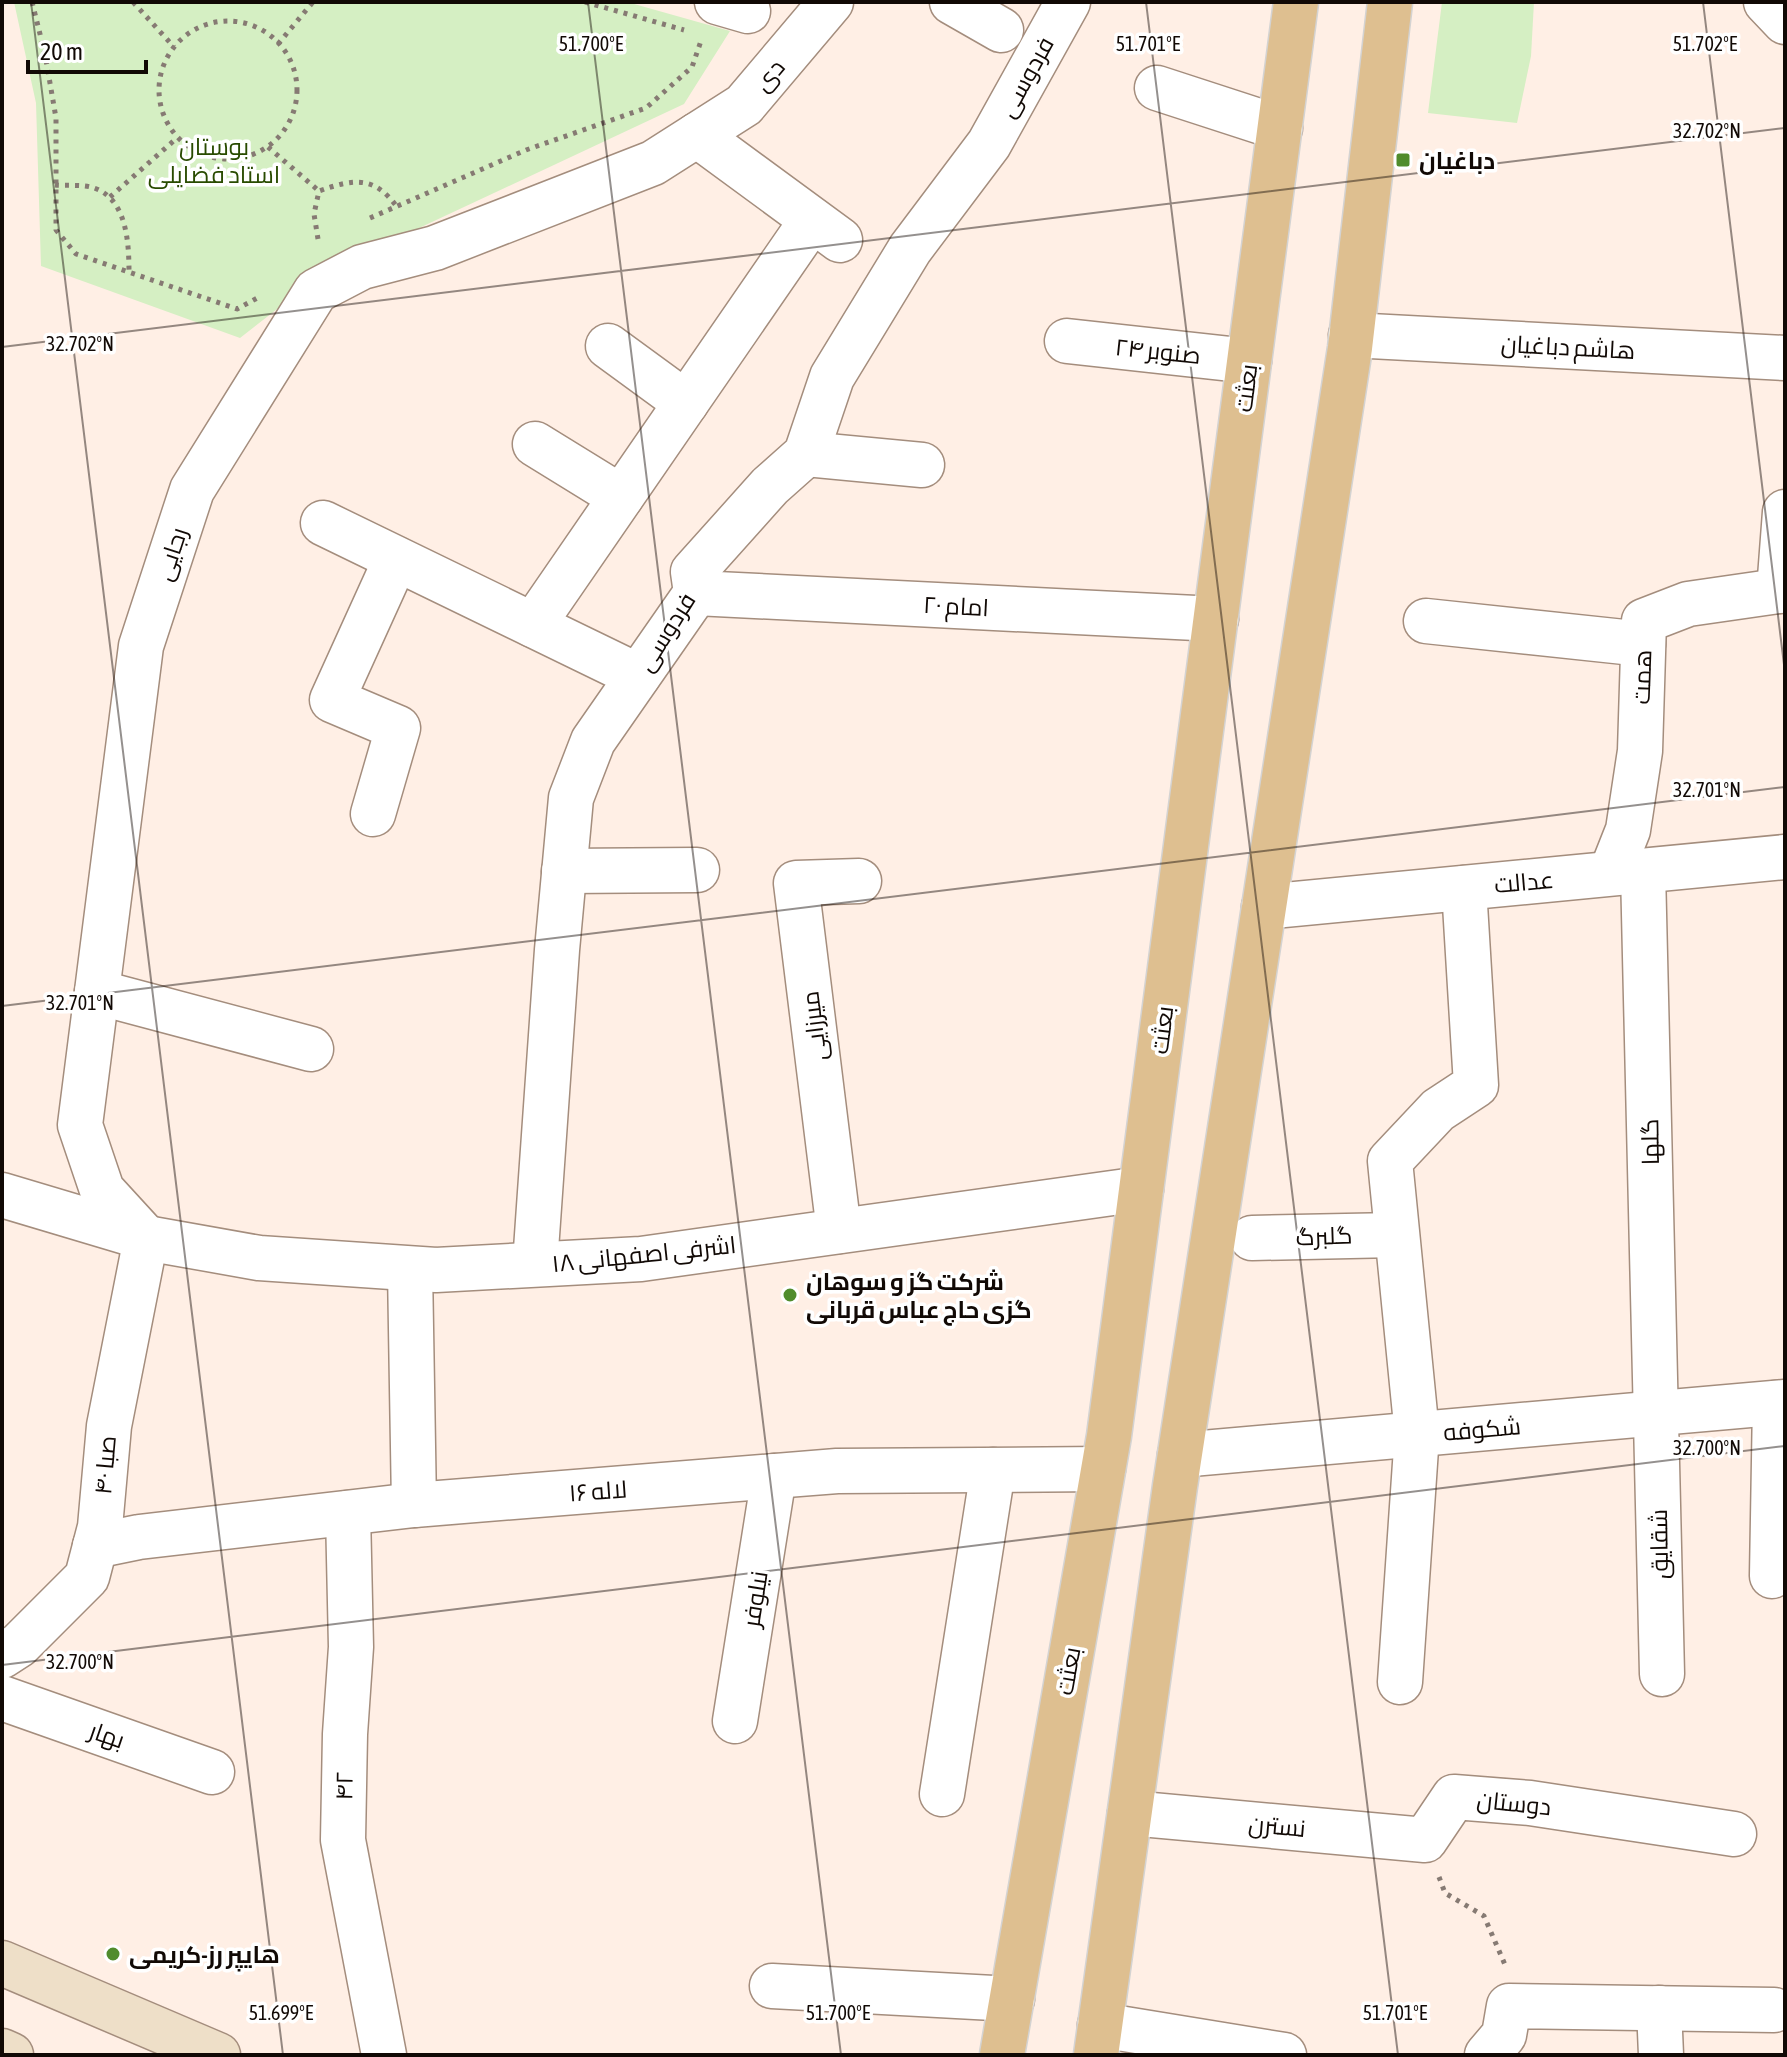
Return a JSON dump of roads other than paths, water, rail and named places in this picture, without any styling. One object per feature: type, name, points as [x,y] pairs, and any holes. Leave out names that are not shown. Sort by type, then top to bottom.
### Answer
[{"type":"main road","name":"بعثت","points":[[1002,2055],[1103,1469],[1296,2]]},
{"type":"main road","points":[[1098,2040],[1180,1455],[1351,335],[1390,2]]},
{"type":"main road","points":[[2,1963],[218,2055]]},
{"type":"main road","points":[[2,2051],[11,2055]]},
{"type":"street","name":"دی","points":[[697,135],[744,105],[831,2]]},
{"type":"street","points":[[952,2],[1001,30]]},
{"type":"street","name":"فردوسی","points":[[535,1264],[571,798],[593,741],[696,593],[693,572],[770,486],[806,454],[832,377],[910,249],[989,144],[1068,2]]},
{"type":"street","points":[[1766,2],[1785,22]]},
{"type":"street","points":[[1157,88],[1280,128]]},
{"type":"street","points":[[533,625],[686,403],[826,230],[697,135]]},
{"type":"street","name":"رجایی","points":[[146,1238],[102,1190],[80,1125],[141,646],[192,490],[316,291],[362,267],[435,248],[653,163],[697,135]]},
{"type":"street","name":"هاشم دباغیان","points":[[1351,335],[1785,358]]},
{"type":"street","name":"صنوبر ۲۴","points":[[1067,341],[1249,361]]},
{"type":"street","points":[[608,346],[686,403]]},
{"type":"street","points":[[535,444],[621,497]]},
{"type":"street","points":[[806,454],[922,465]]},
{"type":"street","points":[[1782,590],[1785,512]]},
{"type":"street","points":[[323,523],[638,676]]},
{"type":"street","points":[[373,814],[398,728],[332,700],[396,559]]},
{"type":"street","name":"همت","points":[[1627,872],[1628,830],[1640,751],[1644,621],[1688,604],[1782,590]]},
{"type":"street","name":"امام ۲۰","points":[[696,593],[1216,619]]},
{"type":"street","points":[[1426,621],[1643,644]]},
{"type":"street","name":"عدالت","points":[[1264,907],[1785,857]]},
{"type":"street","points":[[564,871],[697,870]]},
{"type":"street","name":"گلها","points":[[1627,872],[1657,1413]]},
{"type":"street","name":"میرزایی","points":[[839,1231],[796,883],[859,881]]},
{"type":"street","points":[[1400,1682],[1417,1434],[1390,1161],[1438,1110],[1476,1085],[1464,888]]},
{"type":"street","points":[[97,992],[311,1049]]},
{"type":"street","name":"اشرفی اصفهانی ۱۸","points":[[2,1195],[146,1238],[259,1258],[436,1270],[641,1259],[1141,1189]]},
{"type":"street","name":"گلبرگ","points":[[1252,1238],[1396,1235]]},
{"type":"street","name":"صبا ۴۰","points":[[2,1656],[19,1645],[87,1577],[100,1527],[109,1426],[146,1238]]},
{"type":"street","points":[[410,1269],[414,1505]]},
{"type":"street","points":[[1772,1576],[1780,1402]]},
{"type":"street","name":"شکوفه","points":[[1180,1455],[1780,1402]]},
{"type":"street","name":"شقایق","points":[[1657,1413],[1662,1674]]},
{"type":"street","name":"لاله ۱۶","points":[[95,1546],[139,1537],[414,1505],[837,1471],[1103,1469]]},
{"type":"street","points":[[942,1794],[993,1470]]},
{"type":"street","name":"نیلوفر","points":[[735,1721],[774,1476]]},
{"type":"street","name":"۴۲","points":[[348,1513],[351,1647],[343,1840],[384,2055]]},
{"type":"street","name":"بهار","points":[[2,1698],[212,1772]]},
{"type":"street","name":"دوستان","points":[[1425,1840],[1454,1797],[1530,1803],[1734,1834]]},
{"type":"street","name":"نسترن","points":[[1130,1813],[1425,1840]]},
{"type":"street","points":[[772,1986],[1012,1999]]},
{"type":"street","points":[[1487,2055],[1504,2035],[1509,2006],[1774,2010]]},
{"type":"street","points":[[1659,2008],[1661,2055]]},
{"type":"street","points":[[1098,2040],[1284,2055]]},
{"type":"place","name":"دباغیان","points":[[1403,160]]},
{"type":"place","name":"شرکت گز و سوهان گزی حاج عباس قربانی","points":[[790,1295]]},
{"type":"place","name":"هایپر رز-کریمی","points":[[113,1954]]},
{"type":"park label","name":"بوستان استاد فضایلی","points":[[214,160]]}]
